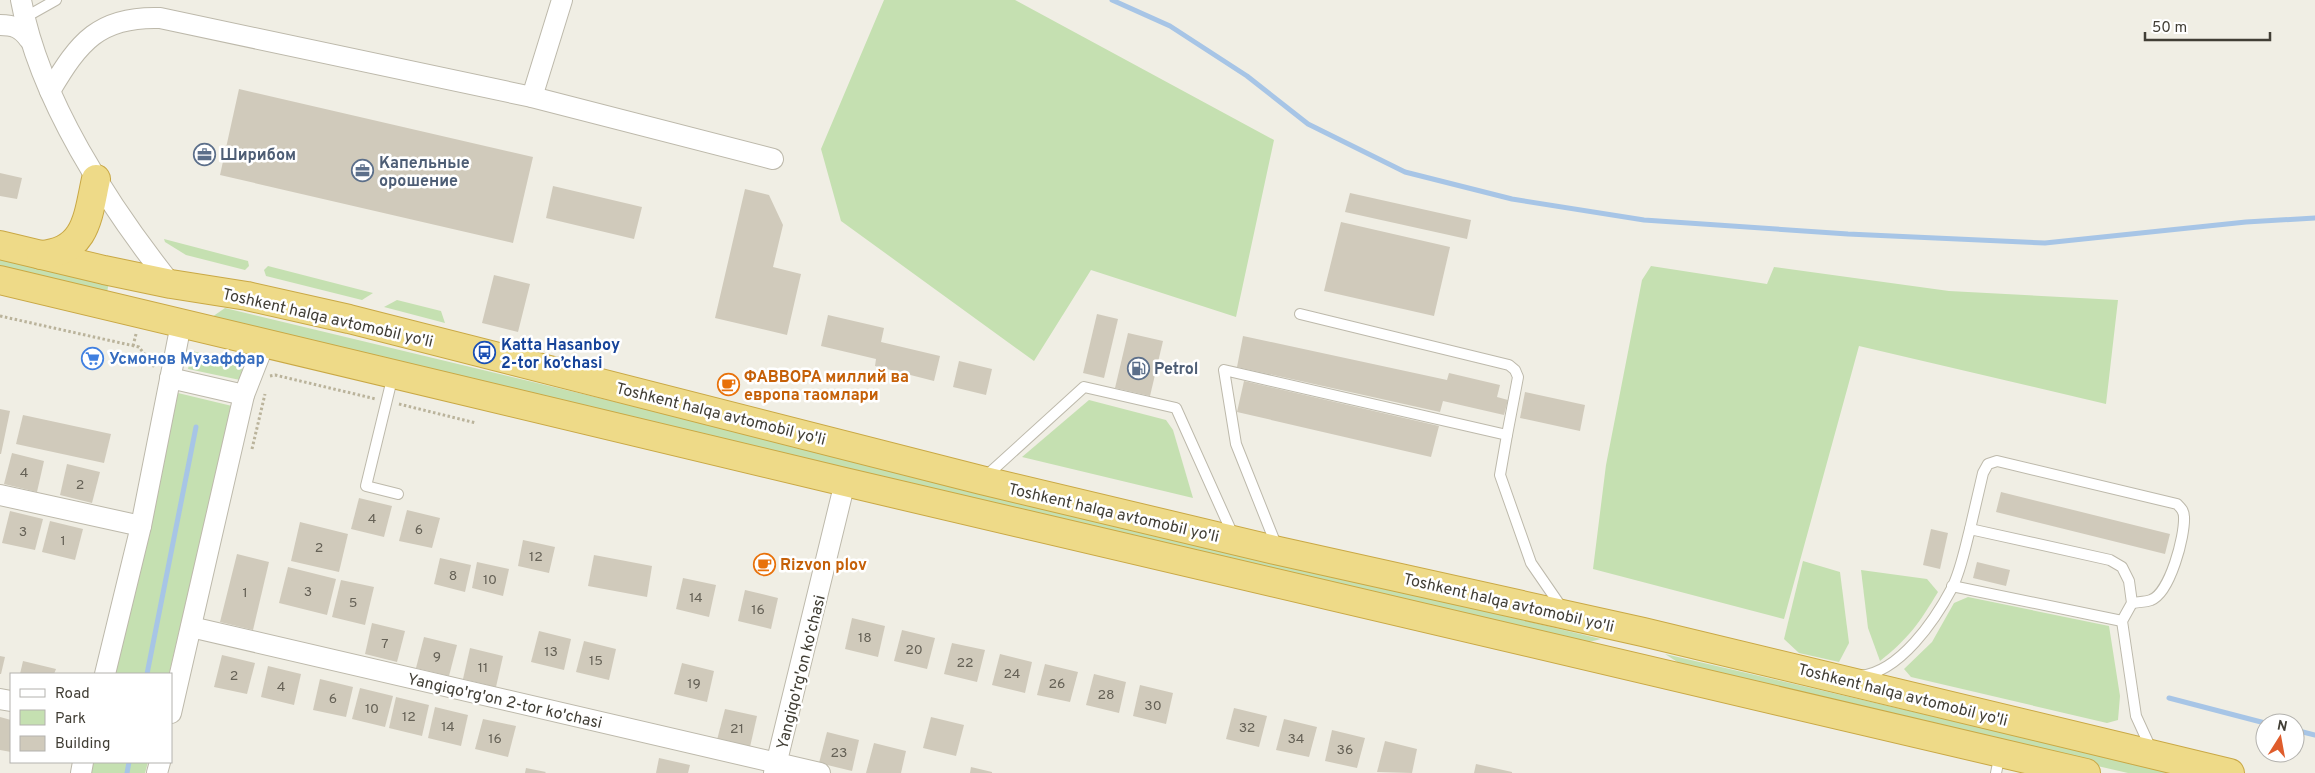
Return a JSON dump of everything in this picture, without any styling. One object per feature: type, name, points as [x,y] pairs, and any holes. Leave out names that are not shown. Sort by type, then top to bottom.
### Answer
[{"type":"highway","points":[[41,255],[58,252],[77,240],[86,223],[96,179]]},
{"type":"highway","name":"Toshkent halqa avtomobil yo'li","points":[[0,245],[171,284],[247,296],[349,319],[981,480],[1279,551],[1643,632],[2230,773]]},
{"type":"highway","name":"Toshkent halqa avtomobil yo'li","points":[[0,280],[845,482],[1635,667],[1998,763],[2086,773]]},
{"type":"highway","points":[[171,284],[181,324]]},
{"type":"highway","points":[[1635,667],[1643,632]]},
{"type":"street","points":[[532,97],[562,0]]},
{"type":"street","points":[[22,9],[29,40],[50,91],[96,179],[143,248],[171,284]]},
{"type":"street","points":[[50,91],[69,58],[86,41],[105,28],[134,17],[160,18],[532,97],[773,159]]},
{"type":"street","points":[[0,25],[13,25],[23,31],[29,40]]},
{"type":"street","points":[[105,673],[141,526],[164,375],[181,324]]},
{"type":"street","points":[[172,708],[244,395],[264,344]]},
{"type":"street","points":[[164,375],[244,395]]},
{"type":"street","name":"Yangiqo'rg'on ko'chasi","points":[[776,768],[845,482]]},
{"type":"street","points":[[0,495],[141,526]]},
{"type":"street","name":"Yangiqo'rg'on 2-tor ko'chasi","points":[[191,627],[776,768],[820,773]]},
{"type":"lane","points":[[22,9],[56,0]]},
{"type":"lane","points":[[1300,314],[1509,365],[1515,370],[1518,378],[1500,475],[1531,564],[1566,615]]},
{"type":"lane","points":[[1279,551],[1236,444],[1224,370],[1507,435]]},
{"type":"lane","points":[[394,374],[366,486],[398,494]]},
{"type":"lane","points":[[981,480],[1084,387],[1176,408],[1236,541]]},
{"type":"lane","points":[[1836,678],[1866,676],[1891,664],[1921,637],[1952,586],[1970,529],[1983,473],[1988,464],[1997,461],[2177,504],[2182,509],[2184,516],[2179,550],[2166,587],[2152,600],[2132,603]]},
{"type":"lane","points":[[1970,529],[2110,560],[2122,567],[2129,581],[2132,603],[2122,621],[2136,716],[2153,754]]},
{"type":"lane","points":[[1952,586],[2122,621]]},
{"type":"path","points":[[0,316],[139,347],[164,375]]},
{"type":"path","points":[[269,381],[270,376],[275,375],[476,423]]},
{"type":"path","points":[[250,456],[266,390]]},
{"type":"green space","points":[[884,0],[1015,0],[1274,140],[1236,317],[1091,270],[1034,361],[841,221],[821,149]]},
{"type":"green space","points":[[164,239],[248,261],[249,266],[245,270],[186,255],[165,242]]},
{"type":"green space","points":[[0,256],[109,281],[107,293],[0,268]]},
{"type":"green space","points":[[268,266],[373,293],[362,300],[266,276],[264,270]]},
{"type":"green space","points":[[1651,266],[1767,284],[1774,267],[1949,291],[2118,300],[2106,404],[1859,346],[1784,619],[1593,569],[1606,465],[1642,280]]},
{"type":"green space","points":[[397,300],[441,311],[445,323],[384,307]]},
{"type":"green space","points":[[225,308],[1601,639],[1577,645],[212,317]]},
{"type":"green space","points":[[192,351],[244,363],[240,380],[188,369]]},
{"type":"green space","points":[[178,393],[232,406],[169,673],[112,673]]},
{"type":"green space","points":[[1089,400],[1166,420],[1173,430],[1193,498],[1022,457]]},
{"type":"green space","points":[[1803,561],[1840,572],[1849,643],[1839,662],[1799,653],[1784,639]]},
{"type":"green space","points":[[1861,570],[1927,579],[1938,592],[1913,629],[1880,661],[1868,628]]},
{"type":"green space","points":[[1968,597],[2109,626],[2120,696],[2118,720],[2107,723],[1911,677],[1904,669],[1932,642],[1954,603]]},
{"type":"green space","points":[[1665,654],[2175,773],[2128,773],[1696,674]]},
{"type":"green space","points":[[91,763],[148,763],[145,773],[89,773]]},
{"type":"building","points":[[239,89],[533,157],[513,243],[220,175]]},
{"type":"building","points":[[0,173],[22,178],[17,199],[0,196]]},
{"type":"building","points":[[553,186],[642,207],[634,239],[546,218]]},
{"type":"building","points":[[745,189],[769,195],[783,225],[773,267],[801,274],[787,335],[715,318]]},
{"type":"building","points":[[1350,193],[1471,220],[1467,239],[1345,212]]},
{"type":"building","points":[[1341,222],[1450,247],[1434,316],[1324,291]]},
{"type":"building","points":[[494,275],[530,284],[518,332],[482,323]]},
{"type":"building","points":[[1097,314],[1118,319],[1104,378],[1083,373]]},
{"type":"building","points":[[828,315],[884,328],[881,342],[940,356],[934,381],[875,366],[876,359],[821,346]]},
{"type":"building","points":[[1128,333],[1163,341],[1150,396],[1115,388]]},
{"type":"building","points":[[1243,336],[1447,380],[1449,373],[1500,385],[1497,397],[1508,400],[1504,415],[1443,401],[1440,412],[1237,367]]},
{"type":"building","points":[[959,361],[992,369],[986,395],[953,387]]},
{"type":"building","points":[[1244,381],[1439,426],[1431,457],[1237,412]]},
{"type":"building","points":[[1525,392],[1585,405],[1580,431],[1520,418]]},
{"type":"building","points":[[0,409],[10,411],[1,454],[0,454]]},
{"type":"building","points":[[23,415],[111,434],[104,463],[16,444]]},
{"type":"building","points":[[12,453],[44,461],[37,492],[4,484]]},
{"type":"building","points":[[67,464],[100,472],[92,503],[60,495]]},
{"type":"building","points":[[2001,492],[2170,534],[2165,554],[1996,512]]},
{"type":"building","points":[[359,498],[392,506],[384,537],[351,529]]},
{"type":"building","points":[[407,510],[440,518],[432,548],[399,541]]},
{"type":"building","points":[[10,511],[43,519],[35,550],[2,543]]},
{"type":"building","points":[[50,521],[83,529],[75,560],[42,552]]},
{"type":"building","points":[[300,522],[348,534],[339,572],[291,561]]},
{"type":"building","points":[[1931,529],[1948,533],[1940,569],[1923,565]]},
{"type":"building","points":[[523,540],[555,547],[549,573],[518,566]]},
{"type":"building","points":[[237,554],[269,562],[253,630],[220,622]]},
{"type":"building","points":[[594,555],[652,566],[647,597],[588,586]]},
{"type":"building","points":[[440,558],[471,565],[465,592],[434,584]]},
{"type":"building","points":[[477,562],[509,569],[503,596],[472,588]]},
{"type":"building","points":[[1977,562],[2010,570],[2006,586],[1973,578]]},
{"type":"building","points":[[288,567],[336,579],[327,615],[279,603]]},
{"type":"building","points":[[683,578],[716,585],[709,617],[676,609]]},
{"type":"building","points":[[341,580],[374,587],[365,625],[332,617]]},
{"type":"building","points":[[745,590],[778,598],[771,629],[738,621]]},
{"type":"building","points":[[852,618],[885,626],[878,657],[845,649]]},
{"type":"building","points":[[372,623],[405,631],[397,662],[365,654]]},
{"type":"building","points":[[902,630],[935,638],[927,669],[894,661]]},
{"type":"building","points":[[539,631],[571,639],[564,670],[531,662]]},
{"type":"building","points":[[424,637],[457,645],[449,676],[416,668]]},
{"type":"building","points":[[584,641],[616,649],[609,680],[576,672]]},
{"type":"building","points":[[952,643],[985,650],[977,682],[944,674]]},
{"type":"building","points":[[470,648],[503,656],[496,687],[463,679]]},
{"type":"building","points":[[1000,654],[1032,662],[1025,693],[992,685]]},
{"type":"building","points":[[222,655],[255,663],[247,694],[214,687]]},
{"type":"building","points":[[0,656],[5,657],[1,674],[0,674]]},
{"type":"building","points":[[23,661],[56,669],[54,673],[20,673]]},
{"type":"building","points":[[682,663],[714,671],[707,702],[674,694]]},
{"type":"building","points":[[1045,664],[1078,672],[1070,702],[1037,695]]},
{"type":"building","points":[[268,666],[301,674],[294,705],[261,697]]},
{"type":"building","points":[[1094,674],[1126,682],[1119,713],[1086,705]]},
{"type":"building","points":[[320,679],[353,687],[346,717],[313,710]]},
{"type":"building","points":[[1140,685],[1173,693],[1166,724],[1133,716]]},
{"type":"building","points":[[360,688],[393,696],[385,727],[352,719]]},
{"type":"building","points":[[396,697],[429,705],[422,736],[389,728]]},
{"type":"building","points":[[435,707],[468,715],[461,746],[428,738]]},
{"type":"building","points":[[1234,708],[1267,716],[1259,747],[1226,739]]},
{"type":"building","points":[[725,709],[757,716],[750,747],[717,740]]},
{"type":"building","points":[[0,717],[10,720],[10,752],[0,750]]},
{"type":"building","points":[[931,717],[964,725],[956,756],[923,748]]},
{"type":"building","points":[[483,719],[516,726],[508,757],[475,749]]},
{"type":"building","points":[[1284,719],[1317,727],[1309,757],[1276,750]]},
{"type":"building","points":[[1332,730],[1365,738],[1357,768],[1325,761]]},
{"type":"building","points":[[827,732],[859,740],[852,771],[819,763]]},
{"type":"building","points":[[1385,741],[1417,749],[1412,773],[1377,772]]},
{"type":"building","points":[[874,743],[906,751],[901,773],[866,773]]},
{"type":"building","points":[[659,758],[690,765],[688,773],[656,773]]},
{"type":"building","points":[[1476,764],[1512,772],[1512,773],[1474,773]]},
{"type":"building","points":[[971,767],[992,772],[992,773],[970,773]]},
{"type":"building","points":[[526,768],[546,772],[525,773]]},
{"type":"waterway","points":[[1112,0],[1170,26],[1247,76],[1308,124],[1405,172],[1512,199],[1644,220],[1848,234],[2045,243],[2246,222],[2315,218]]},
{"type":"waterway","points":[[147,673],[196,427]]},
{"type":"waterway","points":[[2169,698],[2255,720]]},
{"type":"waterway","points":[[2305,732],[2315,735]]},
{"type":"waterway","points":[[127,773],[129,763]]},
{"type":"place","name":"Ширибом","points":[[204,154]]},
{"type":"place","name":"Капельные орошение","points":[[363,171]]},
{"type":"place","name":"Katta Hasanboy 2-tor ko’chasi","points":[[485,353]]},
{"type":"place","name":"Усмонов Музаффар","points":[[93,358]]},
{"type":"place","name":"Petrol","points":[[1138,368]]},
{"type":"place","name":"ФАВВОРА миллий ва европа таомлари","points":[[728,385]]},
{"type":"place","name":"Rizvon plov","points":[[764,564]]}]
